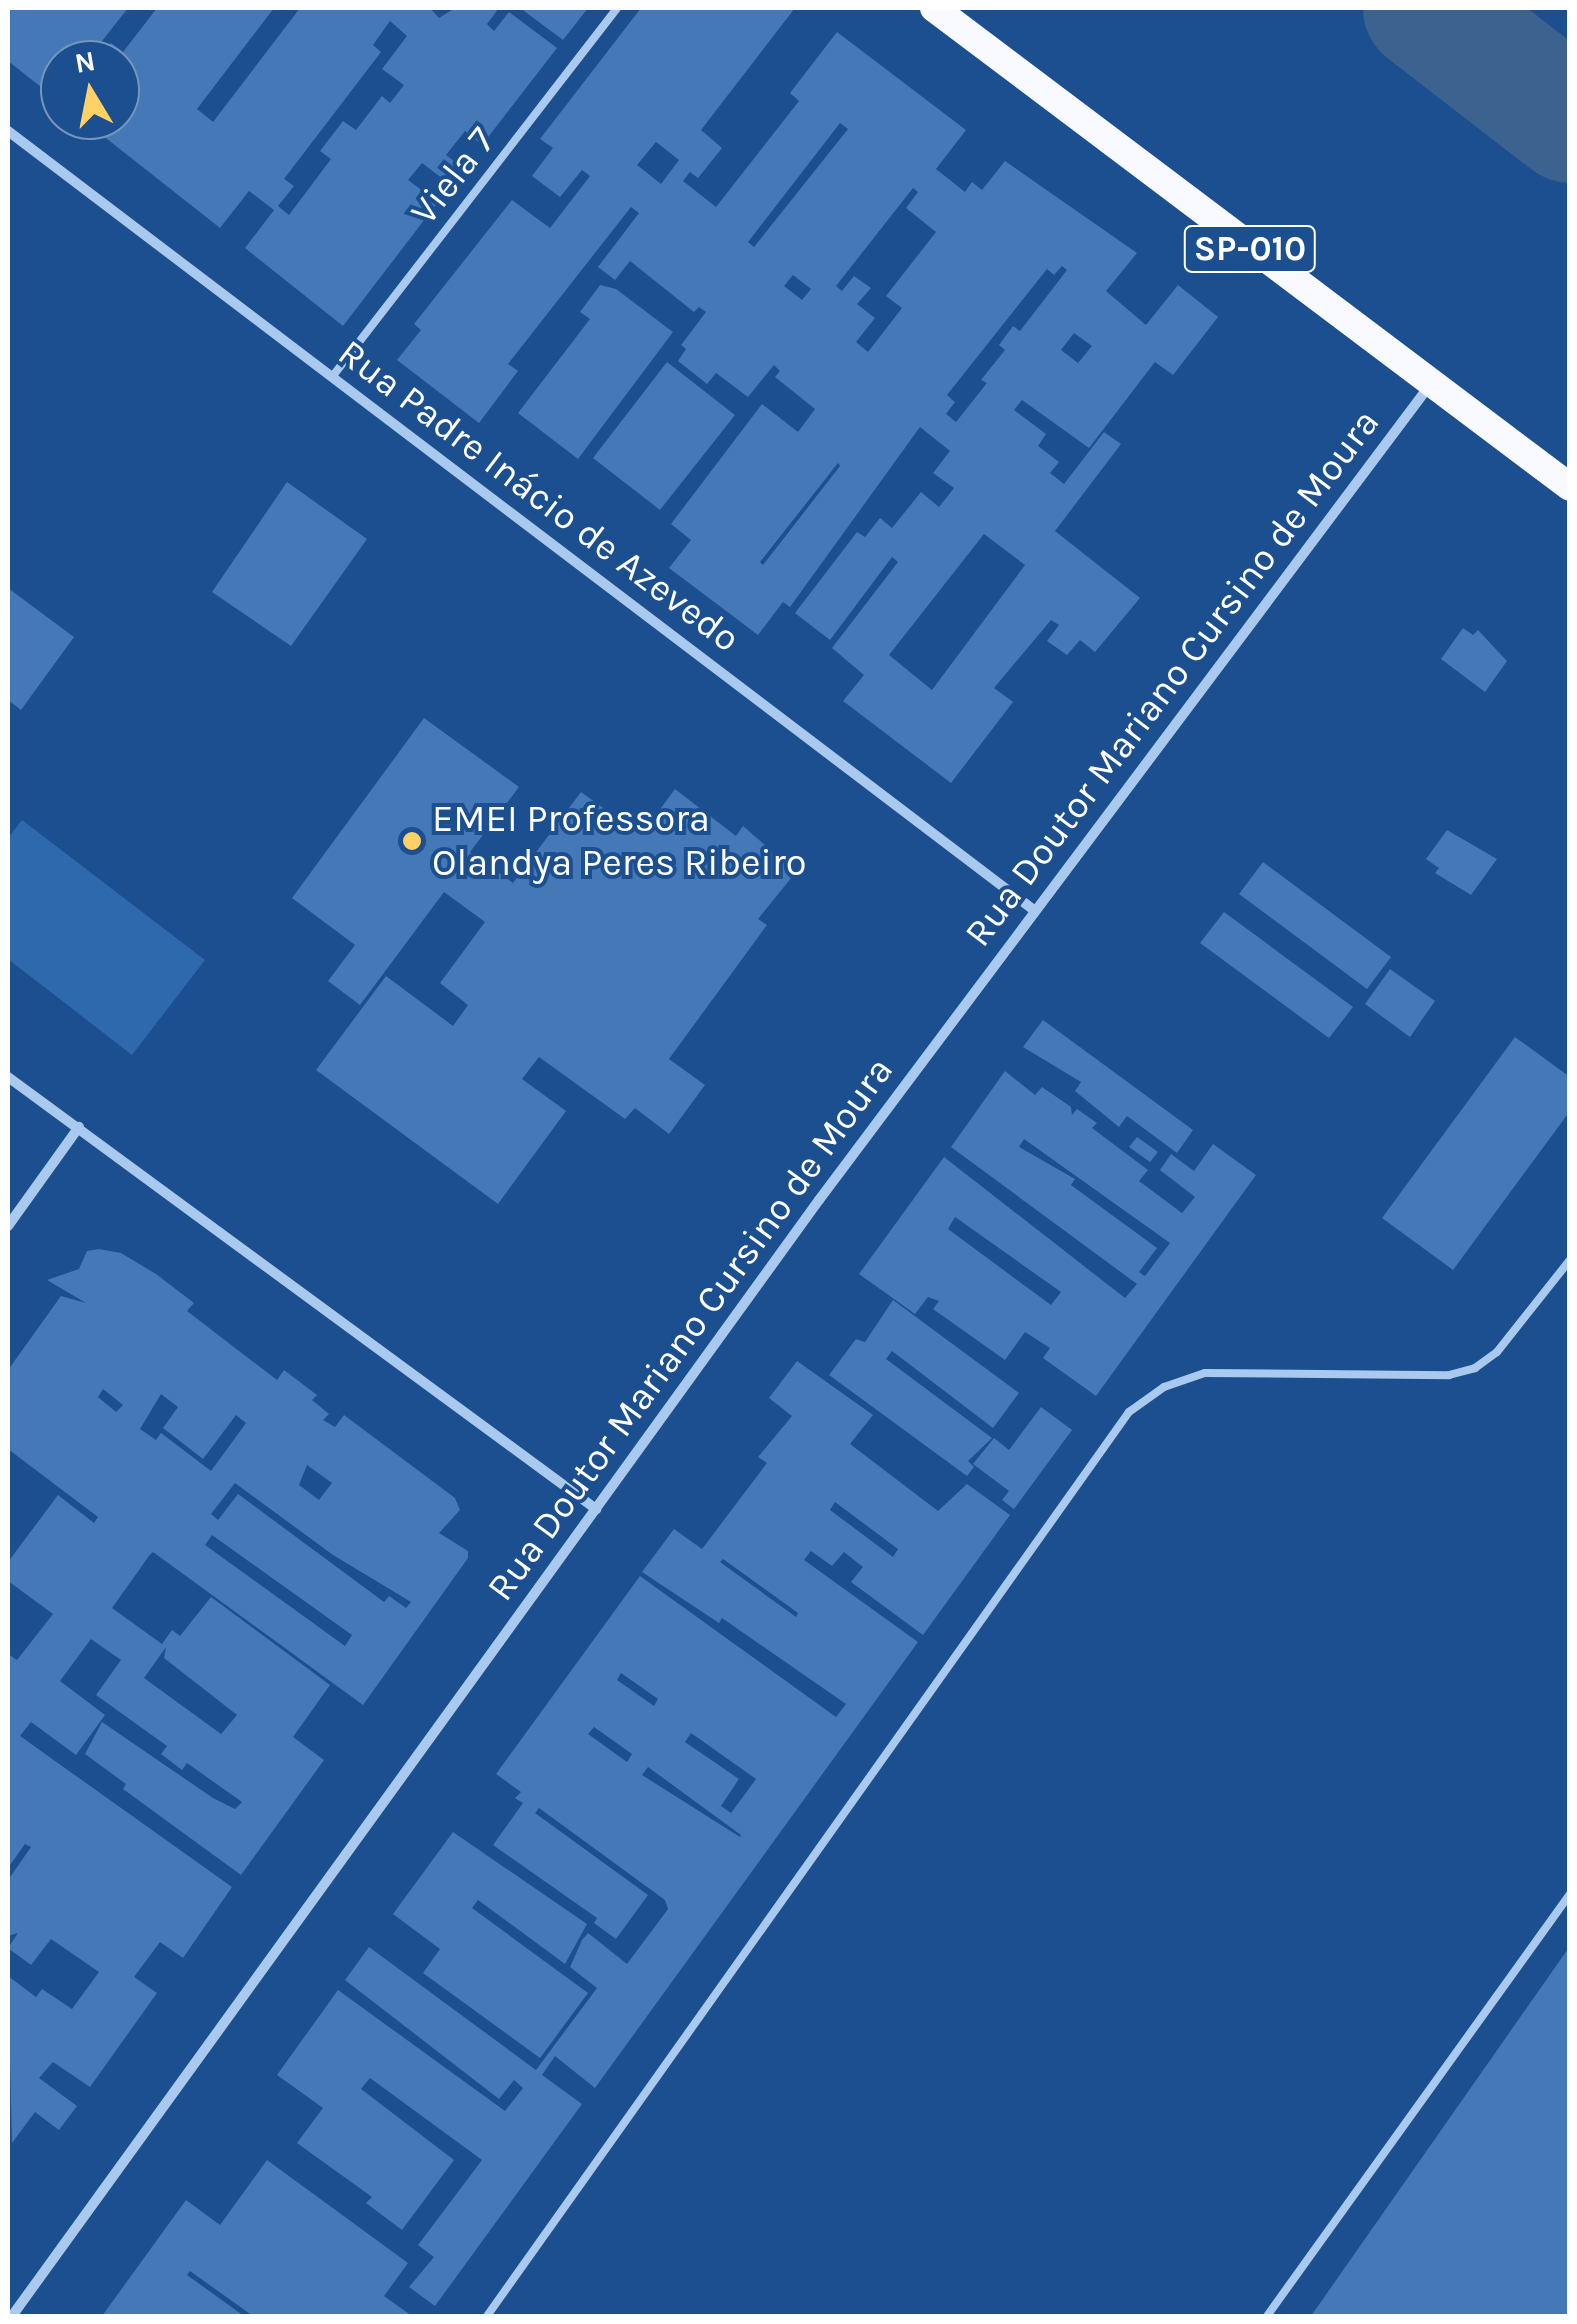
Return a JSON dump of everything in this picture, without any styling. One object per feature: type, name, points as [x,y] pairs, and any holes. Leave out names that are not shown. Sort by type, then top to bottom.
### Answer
[{"type":"highway","name":"SP-010","points":[[934,8],[1429,386],[1570,487]]},
{"type":"street","name":"Rua Padre Inácio de Azevedo","points":[[8,131],[1034,910]]},
{"type":"street","name":"Rua Doutor Mariano Cursino de Moura","points":[[12,2316],[1034,910],[1429,386]]},
{"type":"street","points":[[8,1077],[596,1509]]},
{"type":"street","points":[[8,1226],[79,1127]]},
{"type":"lane","name":"Viela 7","points":[[332,377],[616,8]]},
{"type":"lane","points":[[487,2316],[1129,1412],[1164,1388],[1204,1373],[1449,1375],[1475,1368],[1497,1352],[1570,1260]]},
{"type":"lane","points":[[1267,2316],[1570,1894]]},
{"type":"shaded area","points":[[22,820],[205,960],[132,1055],[8,959],[8,838]]},
{"type":"building","points":[[8,8],[128,8],[103,40],[40,40],[40,86],[8,61]]},
{"type":"building","points":[[157,8],[274,8],[197,109],[213,122],[300,8],[430,8],[439,18],[455,8],[499,8],[487,24],[494,31],[509,12],[557,48],[482,145],[465,131],[446,155],[464,169],[451,185],[422,163],[408,180],[438,202],[343,326],[245,248],[274,210],[249,191],[220,228],[108,140],[140,140],[140,40],[132,40]],"holes":[[[390,21],[407,36],[382,69],[404,85],[390,103],[382,96],[356,130],[343,121],[320,151],[331,159],[289,215],[278,206],[294,186],[284,179],[381,52],[373,45]]]},
{"type":"building","points":[[520,8],[588,8],[563,40]]},
{"type":"building","points":[[641,8],[795,8],[701,130],[722,148],[698,178],[690,172],[683,181],[716,207],[799,101],[790,93],[837,32],[966,130],[936,169],[965,192],[972,182],[982,190],[1005,161],[1137,253],[1106,291],[1146,325],[1178,285],[1218,317],[1173,375],[1155,362],[1089,448],[1022,400],[1014,410],[1046,434],[1038,446],[1059,462],[1050,473],[1064,484],[1104,432],[1121,444],[1055,531],[1140,598],[1095,652],[1080,640],[1067,655],[1047,641],[1059,625],[1051,620],[994,688],[1013,702],[951,783],[843,701],[864,675],[832,648],[898,562],[892,557],[830,640],[795,613],[857,532],[865,537],[880,518],[892,528],[921,492],[939,507],[954,488],[933,473],[950,451],[920,427],[790,607],[783,602],[758,635],[669,568],[691,540],[671,524],[762,404],[798,432],[815,409],[775,377],[780,371],[774,365],[748,397],[716,373],[707,384],[678,361],[686,349],[681,345],[706,312],[699,307],[694,312],[630,261],[615,280],[598,267],[639,213],[631,207],[508,364],[518,371],[479,423],[397,360],[421,330],[414,324],[512,200],[550,228],[590,176],[582,170],[560,197],[532,176],[553,148],[540,139]],"holes":[[[840,123],[848,129],[754,247],[748,242]],[[656,142],[679,160],[661,184],[637,165]],[[913,188],[918,192],[906,208],[936,232],[886,296],[902,308],[868,352],[856,342],[875,318],[857,304],[871,288],[854,276],[842,291],[836,286]],[[1062,266],[1067,270],[1020,331],[1013,326],[999,345],[1005,350],[981,380],[987,383],[956,422],[946,414],[955,402],[947,395],[1047,269],[1054,275]],[[793,275],[811,289],[802,300],[784,286]],[[1074,333],[1092,346],[1078,363],[1061,350]],[[838,463],[840,466],[763,565],[760,562]],[[984,534],[1025,565],[932,690],[889,655]]]},
{"type":"building","points":[[600,285],[616,289],[673,332],[578,459],[518,413],[590,319],[580,312]]},
{"type":"building","points":[[667,362],[735,415],[660,510],[593,458]]},
{"type":"building","points":[[287,482],[367,539],[291,646],[212,592]]},
{"type":"building","points":[[8,588],[74,637],[21,710],[8,700]]},
{"type":"building","points":[[1463,628],[1473,635],[1478,630],[1507,661],[1485,692],[1441,659]]},
{"type":"building","points":[[424,718],[519,787],[470,852],[513,883],[581,792],[641,835],[675,789],[736,836],[743,826],[796,872],[758,919],[767,925],[669,1059],[705,1085],[669,1134],[635,1108],[625,1119],[539,1057],[522,1079],[566,1111],[498,1204],[316,1070],[386,976],[453,1026],[468,1005],[440,983],[485,922],[444,892],[360,1005],[328,981],[355,945],[292,898]]},
{"type":"building","points":[[1447,830],[1497,859],[1471,895],[1435,873],[1439,868],[1426,859]]},
{"type":"building","points":[[1263,862],[1391,957],[1367,989],[1239,894]]},
{"type":"building","points":[[1224,912],[1353,1007],[1329,1038],[1200,943]]},
{"type":"building","points":[[1390,969],[1435,1001],[1410,1037],[1365,1004]]},
{"type":"building","points":[[1043,1020],[1193,1130],[1177,1153],[1127,1116],[1119,1127],[1075,1091],[1081,1082],[1023,1047]]},
{"type":"building","points":[[1515,1037],[1570,1077],[1570,1111],[1453,1270],[1382,1218]]},
{"type":"building","points":[[1005,1071],[1035,1095],[1042,1087],[1071,1107],[1072,1115],[1077,1109],[1097,1123],[1092,1128],[1148,1170],[1139,1181],[1182,1213],[1195,1197],[1160,1170],[1171,1154],[1194,1171],[1213,1144],[1256,1175],[1096,1396],[1043,1358],[1050,1348],[1025,1332],[1005,1360],[933,1309],[939,1301],[928,1297],[915,1314],[859,1274],[944,1157],[1125,1298],[1137,1284],[951,1147]],"holes":[[[1024,1139],[1170,1243],[1145,1276],[1139,1272],[1157,1248],[1071,1185],[1075,1179],[1019,1147]],[[955,1217],[1061,1292],[1051,1305],[948,1229]]]},
{"type":"building","points":[[1137,1137],[1158,1152],[1150,1162],[1129,1147]]},
{"type":"building","points":[[87,1251],[121,1253],[156,1274],[194,1303],[187,1311],[277,1380],[284,1370],[317,1395],[312,1400],[329,1414],[323,1420],[335,1427],[344,1415],[455,1498],[460,1510],[439,1533],[468,1551],[468,1558],[363,1705],[153,1552],[149,1556],[112,1608],[162,1644],[172,1630],[180,1636],[211,1597],[330,1685],[293,1737],[324,1760],[241,1875],[123,1789],[126,1784],[85,1754],[102,1722],[213,1798],[235,1809],[242,1802],[187,1763],[182,1770],[161,1754],[167,1746],[96,1695],[121,1660],[91,1639],[60,1681],[105,1715],[76,1755],[31,1722],[20,1736],[232,1887],[183,1958],[160,1942],[134,1977],[157,1993],[90,2087],[53,2062],[39,2078],[77,2106],[59,2130],[35,2112],[12,2143],[8,1976],[36,1997],[42,1989],[72,2009],[99,1972],[51,1939],[31,1965],[8,1948],[18,1933],[8,1936],[8,1880],[31,1847],[25,1844],[8,1868],[8,1654],[17,1660],[53,1614],[8,1581],[8,1562],[58,1495],[94,1523],[98,1517],[8,1449],[8,1370],[61,1296],[86,1303],[47,1280],[79,1269]],"holes":[[[103,1389],[123,1405],[116,1412],[98,1397]],[[161,1394],[178,1407],[163,1428],[203,1459],[236,1415],[246,1423],[211,1471],[161,1433],[156,1440],[140,1429]],[[307,1465],[332,1483],[319,1500],[299,1485]],[[235,1483],[333,1555],[411,1602],[406,1608],[389,1596],[384,1602],[238,1494],[218,1520],[211,1514]],[[212,1535],[352,1635],[345,1646],[205,1545]],[[166,1647],[164,1658],[237,1715],[221,1734],[144,1678]]]},
{"type":"building","points":[[893,1300],[1019,1393],[993,1428],[892,1351],[886,1359],[992,1438],[968,1461],[974,1467],[967,1476],[829,1375],[856,1339],[865,1342]]},
{"type":"building","points":[[797,1361],[873,1415],[850,1444],[938,1511],[967,1484],[1010,1515],[923,1635],[851,1582],[863,1567],[844,1552],[832,1566],[811,1551],[804,1560],[918,1642],[595,2088],[555,2056],[542,2075],[582,2104],[435,2306],[409,2287],[434,2257],[418,2245],[482,2160],[370,2078],[361,2089],[454,2160],[402,2230],[366,2203],[372,2197],[297,2143],[323,2108],[277,2075],[338,1990],[505,2111],[523,2088],[514,2080],[499,2099],[345,1980],[369,1947],[536,2070],[597,1988],[570,1967],[582,1940],[588,1933],[627,1964],[668,1909],[665,1900],[539,1808],[535,1813],[648,1895],[616,1939],[594,1923],[597,1918],[493,1845],[523,1803],[515,1798],[521,1792],[496,1774],[640,1576],[836,1717],[846,1704],[722,1618],[719,1623],[642,1572],[674,1529],[702,1549],[767,1463],[758,1457],[792,1416],[769,1398]],"holes":[[[835,1502],[898,1549],[893,1557],[830,1510]],[[723,1559],[798,1613],[796,1617],[720,1562]],[[621,1673],[658,1699],[654,1706],[617,1680]],[[594,1727],[632,1754],[627,1762],[588,1734]],[[691,1733],[756,1779],[731,1813],[721,1806],[739,1779],[685,1742]],[[648,1767],[740,1837],[642,1775]]]},
{"type":"building","points":[[1041,1407],[1072,1430],[1014,1509],[1002,1500],[1009,1491],[973,1464],[994,1438],[1009,1450]]},
{"type":"building","points":[[453,1832],[587,1924],[565,1964],[478,1900],[472,1908],[588,1993],[540,2058],[423,1973],[440,1949],[393,1914]]},
{"type":"building","points":[[1570,1946],[1570,2316],[1311,2316]]},
{"type":"building","points":[[267,2160],[408,2263],[384,2296],[412,2316],[253,2316],[190,2271],[187,2275],[244,2316],[102,2316],[186,2200],[220,2225]]},
{"type":"waterway","points":[[1425,8],[1570,120]]},
{"type":"place","name":"EMEI Professora Olandya Peres Ribeiro","points":[[412,841]]}]
